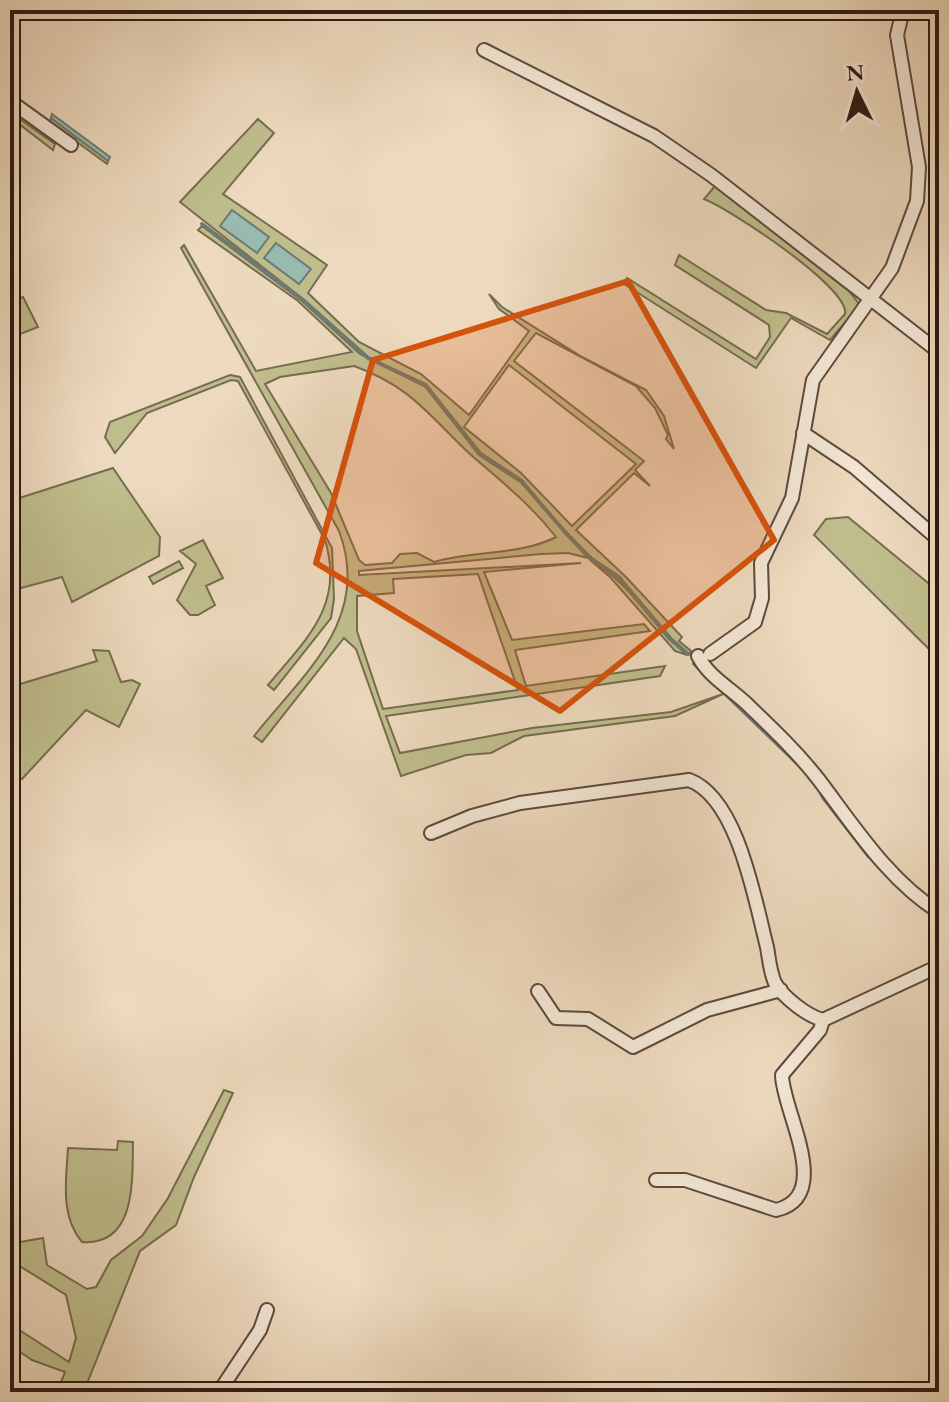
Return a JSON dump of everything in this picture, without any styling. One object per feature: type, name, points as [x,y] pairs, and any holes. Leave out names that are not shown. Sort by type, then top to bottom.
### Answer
[{"type":"street","points":[[903,10],[897,26],[898,47],[918,156],[919,189],[903,246],[872,297],[818,370],[787,513],[761,563],[762,598],[755,622],[704,655],[723,686],[749,705],[821,782],[877,854],[924,903],[939,912]]},
{"type":"street","points":[[484,50],[654,136],[711,175],[802,249],[872,297],[939,352]]},
{"type":"street","points":[[10,101],[71,145]]},
{"type":"street","points":[[803,433],[854,467],[939,540]]},
{"type":"street","points":[[431,833],[472,816],[520,803],[630,791],[676,781],[700,784],[710,792],[729,823],[754,899],[772,973],[781,990],[815,1018],[823,1020],[939,966]]},
{"type":"street","points":[[538,991],[556,1018],[588,1019],[633,1047],[707,1010],[781,990]]},
{"type":"street","points":[[656,1180],[685,1180],[776,1210],[792,1201],[802,1181],[805,1166],[782,1075],[820,1030],[823,1020]]},
{"type":"street","points":[[219,1392],[260,1330],[267,1310]]},
{"type":"highlighted area","points":[[628,281],[774,540],[560,711],[316,563],[373,360]]},
{"type":"shaded area","points":[[10,112],[55,144],[53,150],[10,117]]},
{"type":"shaded area","points":[[51,118],[108,161],[107,164],[50,122]]},
{"type":"shaded area","points":[[258,119],[274,133],[223,194],[327,265],[308,293],[359,342],[421,374],[469,415],[529,331],[499,309],[489,294],[502,307],[582,357],[646,390],[664,416],[674,449],[666,439],[668,435],[655,408],[636,386],[536,333],[514,361],[644,461],[635,470],[650,486],[634,473],[576,530],[626,577],[682,637],[679,641],[691,651],[689,654],[671,638],[619,576],[592,558],[565,532],[522,480],[481,453],[426,384],[369,358],[303,299],[180,202]],"holes":[[[509,365],[636,464],[572,526],[521,473],[464,427]]]},
{"type":"shaded area","points":[[715,186],[849,291],[860,305],[830,340],[791,318],[756,368],[624,284],[627,278],[756,359],[770,337],[769,325],[675,265],[679,255],[766,310],[786,313],[827,334],[845,314],[841,302],[829,286],[786,250],[704,199]]},
{"type":"shaded area","points":[[202,226],[302,301],[360,354],[426,387],[479,455],[522,483],[588,558],[568,553],[541,554],[359,571],[359,575],[581,563],[484,572],[512,640],[644,624],[650,631],[515,650],[526,686],[665,666],[660,676],[386,716],[400,753],[532,728],[671,712],[723,694],[675,716],[524,736],[491,753],[466,755],[401,776],[356,649],[344,638],[262,742],[254,736],[312,667],[328,643],[340,618],[347,591],[347,562],[339,531],[181,248],[184,245],[256,371],[352,352],[298,301],[198,230]],"holes":[[[354,366],[391,383],[418,404],[526,504],[556,537],[527,547],[434,562],[417,553],[400,554],[392,563],[365,565],[359,560],[331,493],[265,384],[280,377]],[[478,574],[518,690],[383,709],[357,631],[357,596],[394,593],[393,579]]]},
{"type":"shaded area","points":[[23,297],[38,327],[10,338],[10,302]]},
{"type":"shaded area","points":[[230,375],[240,377],[332,548],[334,599],[331,618],[274,690],[268,685],[308,636],[326,603],[330,563],[325,540],[238,381],[231,380],[147,413],[115,453],[105,437],[110,422]]},
{"type":"shaded area","points":[[113,468],[160,537],[159,556],[72,602],[62,577],[10,591],[10,501]]},
{"type":"shaded area","points":[[848,517],[939,592],[939,659],[814,535],[826,519]]},
{"type":"shaded area","points":[[203,540],[223,578],[206,586],[215,605],[198,615],[190,615],[177,600],[196,564],[180,551]]},
{"type":"shaded area","points":[[590,560],[618,580],[687,655],[675,651],[610,577]]},
{"type":"shaded area","points":[[179,561],[183,568],[153,584],[149,577]]},
{"type":"shaded area","points":[[93,650],[109,651],[121,682],[132,680],[140,684],[119,727],[86,710],[22,779],[10,781],[10,687],[97,661]]},
{"type":"shaded area","points":[[224,1090],[233,1093],[194,1177],[176,1225],[140,1251],[84,1391],[61,1382],[65,1372],[32,1360],[10,1345],[10,1324],[69,1362],[76,1338],[66,1295],[10,1260],[10,1240],[15,1243],[43,1238],[47,1265],[87,1289],[96,1287],[111,1260],[142,1236],[168,1198]]},
{"type":"shaded area","points":[[118,1141],[133,1142],[128,1207],[113,1233],[100,1240],[82,1242],[67,1210],[68,1148],[117,1150]]},
{"type":"water","points":[[52,114],[110,157],[108,161],[51,118]]},
{"type":"water","points":[[232,210],[269,237],[257,253],[220,226]]},
{"type":"water","points":[[276,243],[311,269],[299,284],[264,258]]},
{"type":"water","points":[[695,659],[820,785],[871,854],[868,857],[823,799],[813,780],[693,664]]},
{"type":"waterway","points":[[202,224],[303,300],[368,358],[425,385],[480,454],[521,481],[591,559],[618,577],[670,639],[688,654]]}]
